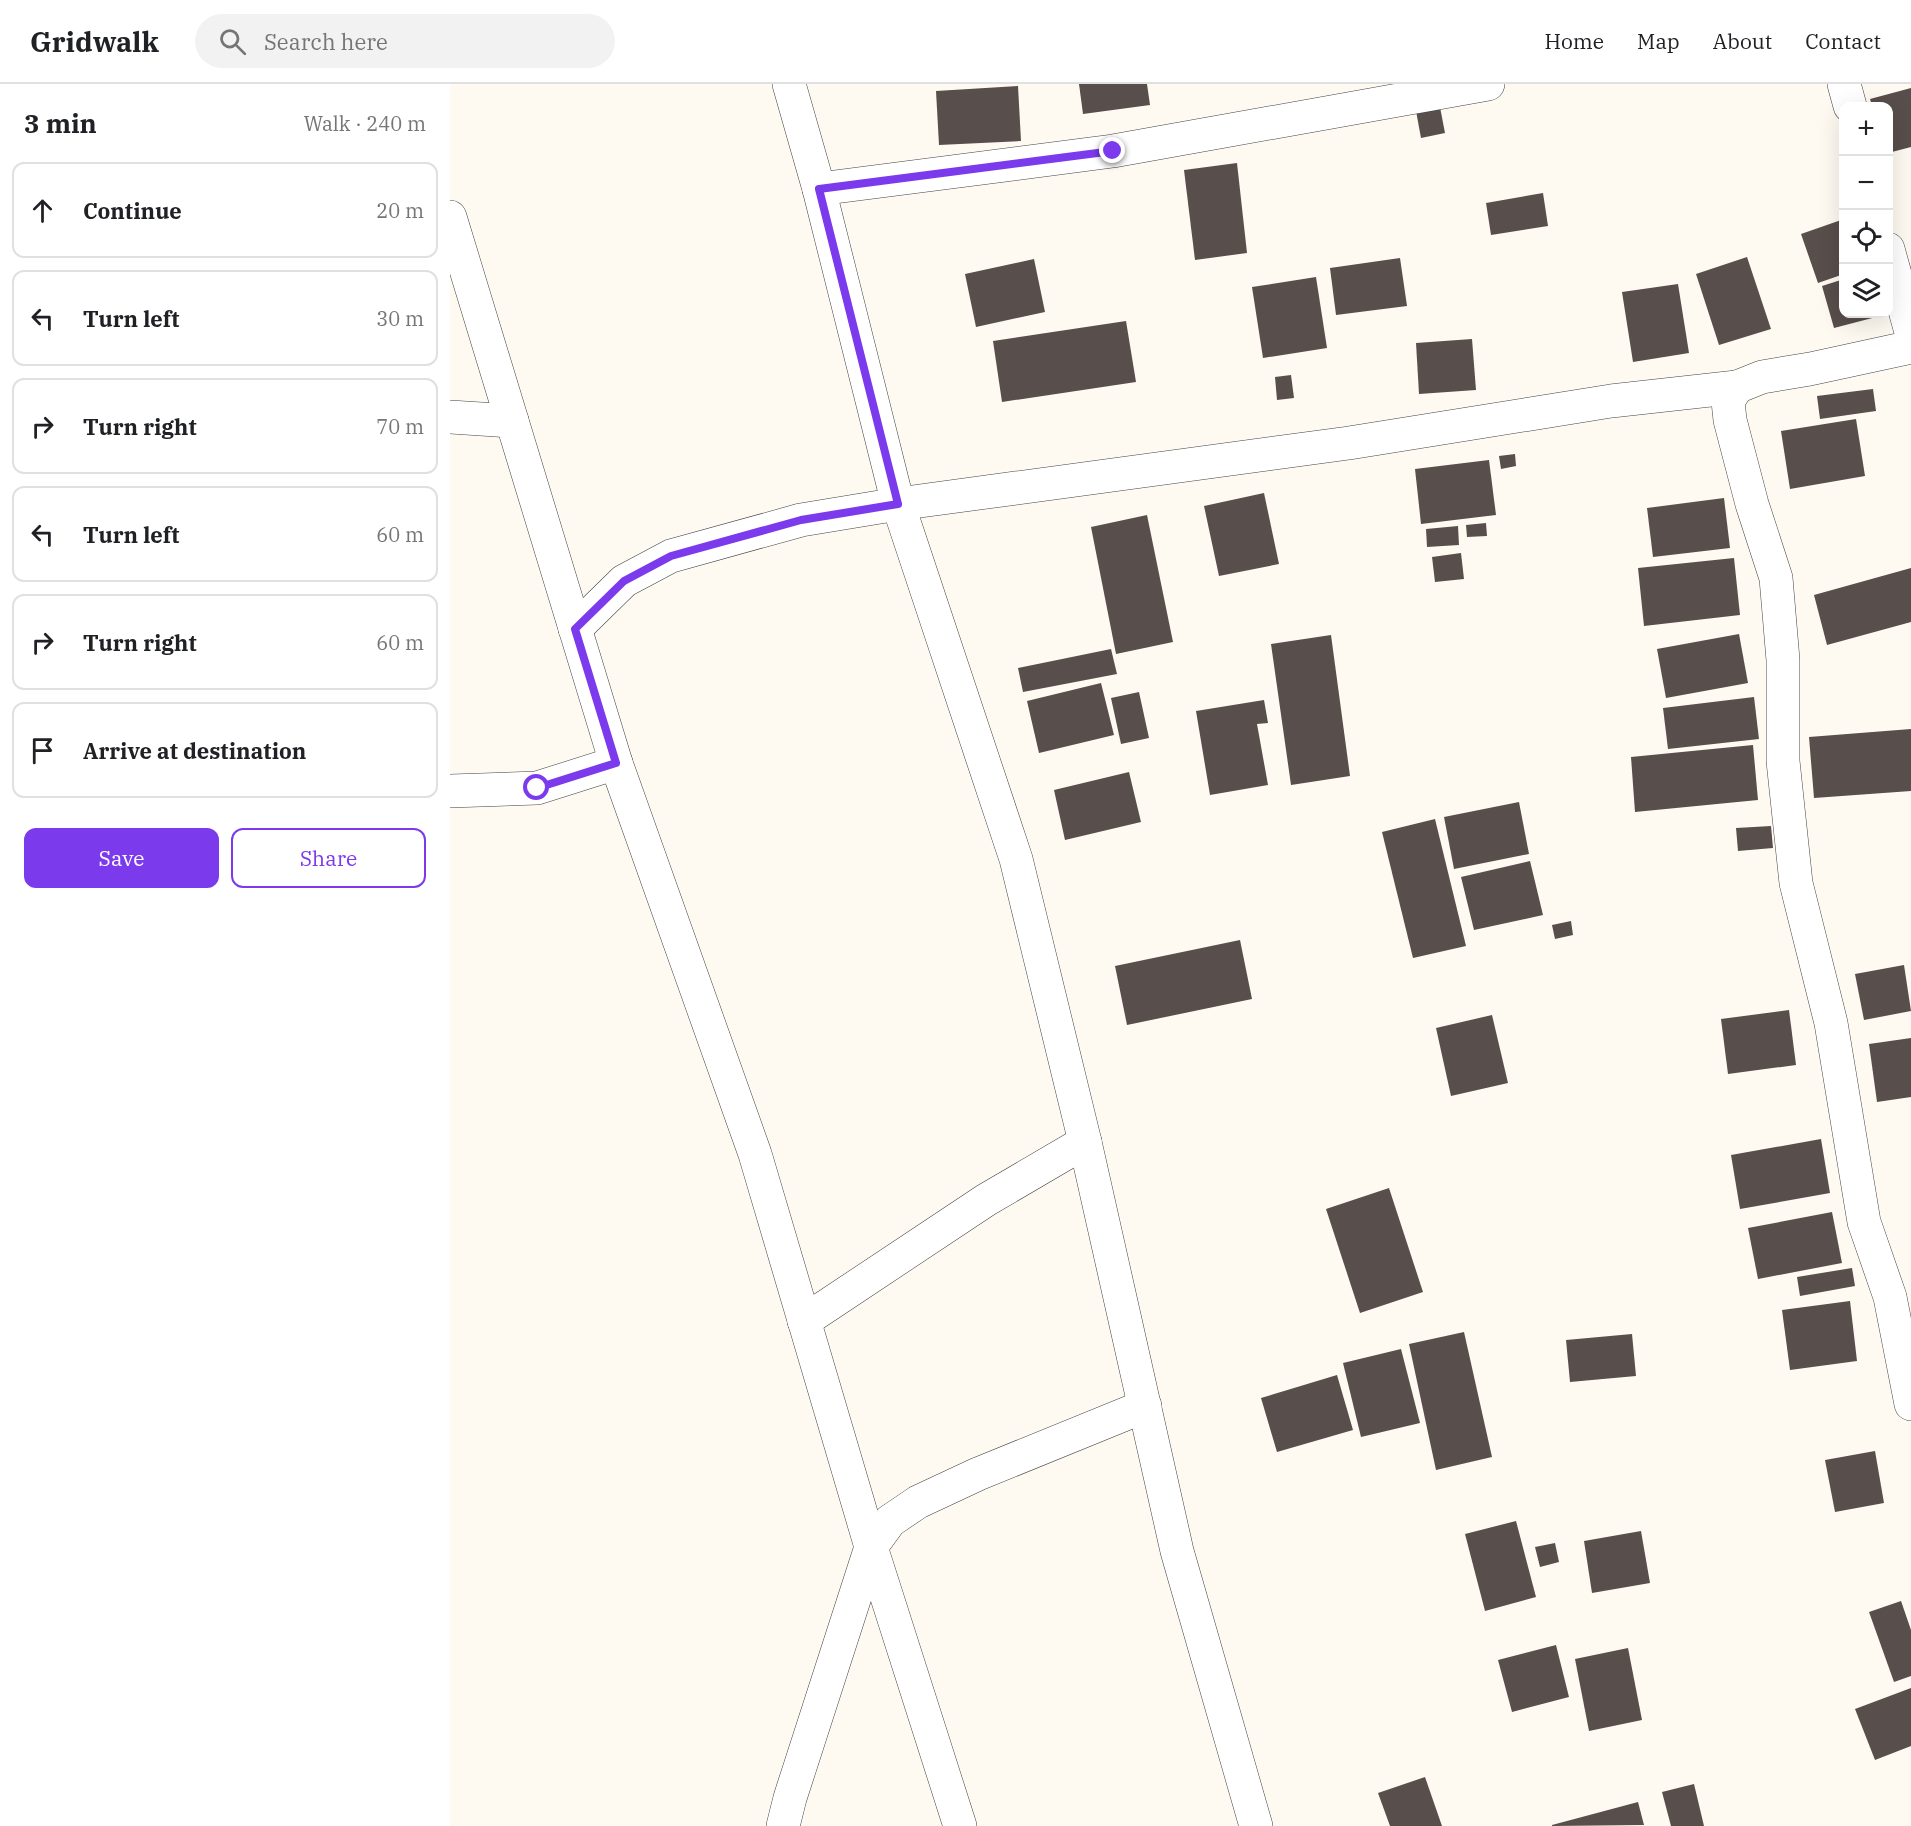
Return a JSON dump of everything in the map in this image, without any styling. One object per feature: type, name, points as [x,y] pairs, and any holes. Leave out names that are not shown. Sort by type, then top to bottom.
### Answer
[{"type":"street","points":[[789,84],[819,189],[898,504],[1016,859],[1085,1142],[1177,1551],[1256,1826]]},
{"type":"street","points":[[819,189],[1113,151],[1488,84]]},
{"type":"street","points":[[1844,84],[1849,102]]},
{"type":"street","points":[[450,217],[616,763],[755,1154],[871,1547],[960,1826]]},
{"type":"street","points":[[1892,264],[1911,332]]},
{"type":"street","points":[[575,629],[624,581],[671,556],[801,520],[898,504],[1349,443],[1611,401],[1737,387],[1762,377],[1911,347]]},
{"type":"street","points":[[1737,387],[1728,401],[1730,420],[1752,504],[1776,578],[1783,660],[1783,761],[1796,883],[1830,1023],[1864,1222],[1890,1297],[1911,1404]]},
{"type":"street","points":[[450,417],[512,421]]},
{"type":"street","points":[[450,791],[537,788],[616,763]]},
{"type":"street","points":[[804,1321],[986,1200],[1085,1142]]},
{"type":"street","points":[[783,1826],[871,1547],[890,1521],[918,1502],[978,1474],[1144,1406]]},
{"type":"building","points":[[1079,84],[1147,84],[1150,105],[1083,114]]},
{"type":"building","points":[[1018,86],[1021,141],[939,145],[936,91]]},
{"type":"building","points":[[1911,88],[1911,147],[1893,152],[1893,102],[1871,102],[1870,99]]},
{"type":"building","points":[[1440,107],[1445,133],[1421,138],[1416,111]]},
{"type":"building","points":[[1237,163],[1247,253],[1195,260],[1184,170]]},
{"type":"building","points":[[1543,193],[1548,226],[1491,235],[1486,203]]},
{"type":"building","points":[[1839,221],[1839,276],[1818,283],[1801,234]]},
{"type":"building","points":[[1747,257],[1771,329],[1719,345],[1696,274]]},
{"type":"building","points":[[1400,258],[1407,306],[1336,315],[1330,268]]},
{"type":"building","points":[[1034,259],[1045,312],[976,327],[965,274]]},
{"type":"building","points":[[1316,277],[1327,348],[1263,358],[1252,287]]},
{"type":"building","points":[[1839,281],[1839,318],[1872,318],[1834,328],[1822,286]]},
{"type":"building","points":[[1678,284],[1689,353],[1633,362],[1622,292]]},
{"type":"building","points":[[1126,321],[1136,382],[1002,402],[993,341]]},
{"type":"building","points":[[1472,339],[1476,390],[1419,394],[1416,343]]},
{"type":"building","points":[[1291,375],[1294,398],[1277,400],[1275,377]]},
{"type":"building","points":[[1873,389],[1876,411],[1820,419],[1817,396]]},
{"type":"building","points":[[1856,419],[1865,476],[1790,489],[1781,431]]},
{"type":"building","points":[[1515,454],[1516,466],[1501,469],[1499,456]]},
{"type":"building","points":[[1489,460],[1496,515],[1421,524],[1415,469]]},
{"type":"building","points":[[1264,493],[1279,564],[1219,576],[1204,506]]},
{"type":"building","points":[[1724,498],[1730,548],[1653,557],[1647,508]]},
{"type":"building","points":[[1147,515],[1173,642],[1116,654],[1091,527]]},
{"type":"building","points":[[1486,523],[1487,536],[1467,537],[1466,525]]},
{"type":"building","points":[[1458,526],[1459,545],[1427,547],[1426,529]]},
{"type":"building","points":[[1461,553],[1464,579],[1435,582],[1432,557]]},
{"type":"building","points":[[1734,558],[1740,615],[1644,626],[1638,568]]},
{"type":"building","points":[[1911,568],[1911,622],[1827,645],[1814,595]]},
{"type":"building","points":[[1739,634],[1748,683],[1666,698],[1657,649]]},
{"type":"building","points":[[1331,635],[1350,776],[1291,785],[1271,644]]},
{"type":"building","points":[[1111,649],[1117,674],[1023,692],[1018,668]]},
{"type":"building","points":[[1101,683],[1114,735],[1039,753],[1027,701]]},
{"type":"building","points":[[1139,692],[1149,738],[1121,744],[1111,698]]},
{"type":"building","points":[[1754,697],[1759,739],[1668,749],[1663,708]]},
{"type":"building","points":[[1264,700],[1268,723],[1257,724],[1268,785],[1210,795],[1196,711]]},
{"type":"building","points":[[1911,729],[1911,791],[1814,798],[1809,737]]},
{"type":"building","points":[[1753,745],[1758,800],[1635,812],[1631,757]]},
{"type":"building","points":[[1129,772],[1141,822],[1065,840],[1054,790]]},
{"type":"building","points":[[1519,802],[1529,854],[1454,869],[1444,817]]},
{"type":"building","points":[[1435,819],[1466,946],[1413,958],[1382,832]]},
{"type":"building","points":[[1771,826],[1773,848],[1738,851],[1736,828]]},
{"type":"building","points":[[1530,861],[1543,915],[1474,930],[1461,877]]},
{"type":"building","points":[[1571,921],[1573,935],[1555,939],[1552,925]]},
{"type":"building","points":[[1240,940],[1252,999],[1127,1025],[1115,966]]},
{"type":"building","points":[[1904,965],[1911,1011],[1864,1020],[1855,974]]},
{"type":"building","points":[[1789,1010],[1796,1065],[1728,1074],[1721,1019]]},
{"type":"building","points":[[1492,1015],[1508,1083],[1451,1096],[1436,1028]]},
{"type":"building","points":[[1911,1038],[1911,1097],[1877,1102],[1869,1044]]},
{"type":"building","points":[[1821,1139],[1830,1193],[1740,1209],[1731,1155]]},
{"type":"building","points":[[1389,1188],[1423,1292],[1360,1313],[1326,1209]]},
{"type":"building","points":[[1832,1212],[1842,1263],[1758,1279],[1748,1228]]},
{"type":"building","points":[[1852,1268],[1855,1286],[1800,1296],[1797,1277]]},
{"type":"building","points":[[1850,1301],[1857,1361],[1790,1370],[1782,1310]]},
{"type":"building","points":[[1464,1332],[1492,1457],[1436,1470],[1409,1344]]},
{"type":"building","points":[[1632,1334],[1636,1376],[1570,1382],[1566,1340]]},
{"type":"building","points":[[1401,1349],[1420,1423],[1361,1437],[1343,1363]]},
{"type":"building","points":[[1337,1375],[1353,1430],[1277,1452],[1261,1398]]},
{"type":"building","points":[[1875,1451],[1884,1503],[1835,1512],[1825,1460]]},
{"type":"building","points":[[1516,1521],[1536,1597],[1485,1611],[1465,1534]]},
{"type":"building","points":[[1641,1531],[1650,1583],[1592,1593],[1584,1541]]},
{"type":"building","points":[[1555,1543],[1559,1562],[1540,1567],[1535,1547]]},
{"type":"building","points":[[1901,1601],[1911,1630],[1911,1676],[1894,1682],[1869,1612]]},
{"type":"building","points":[[1556,1645],[1569,1697],[1512,1712],[1498,1660]]},
{"type":"building","points":[[1628,1648],[1642,1720],[1589,1731],[1575,1659]]},
{"type":"building","points":[[1911,1688],[1911,1746],[1875,1760],[1855,1709]]},
{"type":"building","points":[[1425,1777],[1442,1826],[1390,1826],[1378,1793]]},
{"type":"building","points":[[1694,1784],[1704,1826],[1671,1826],[1662,1792]]},
{"type":"building","points":[[1638,1802],[1644,1825],[1552,1826],[1552,1825]]},
{"type":"route","points":[[537,788],[616,763],[575,629],[624,581],[671,556],[801,520],[898,504],[819,189],[1113,151]]}]
